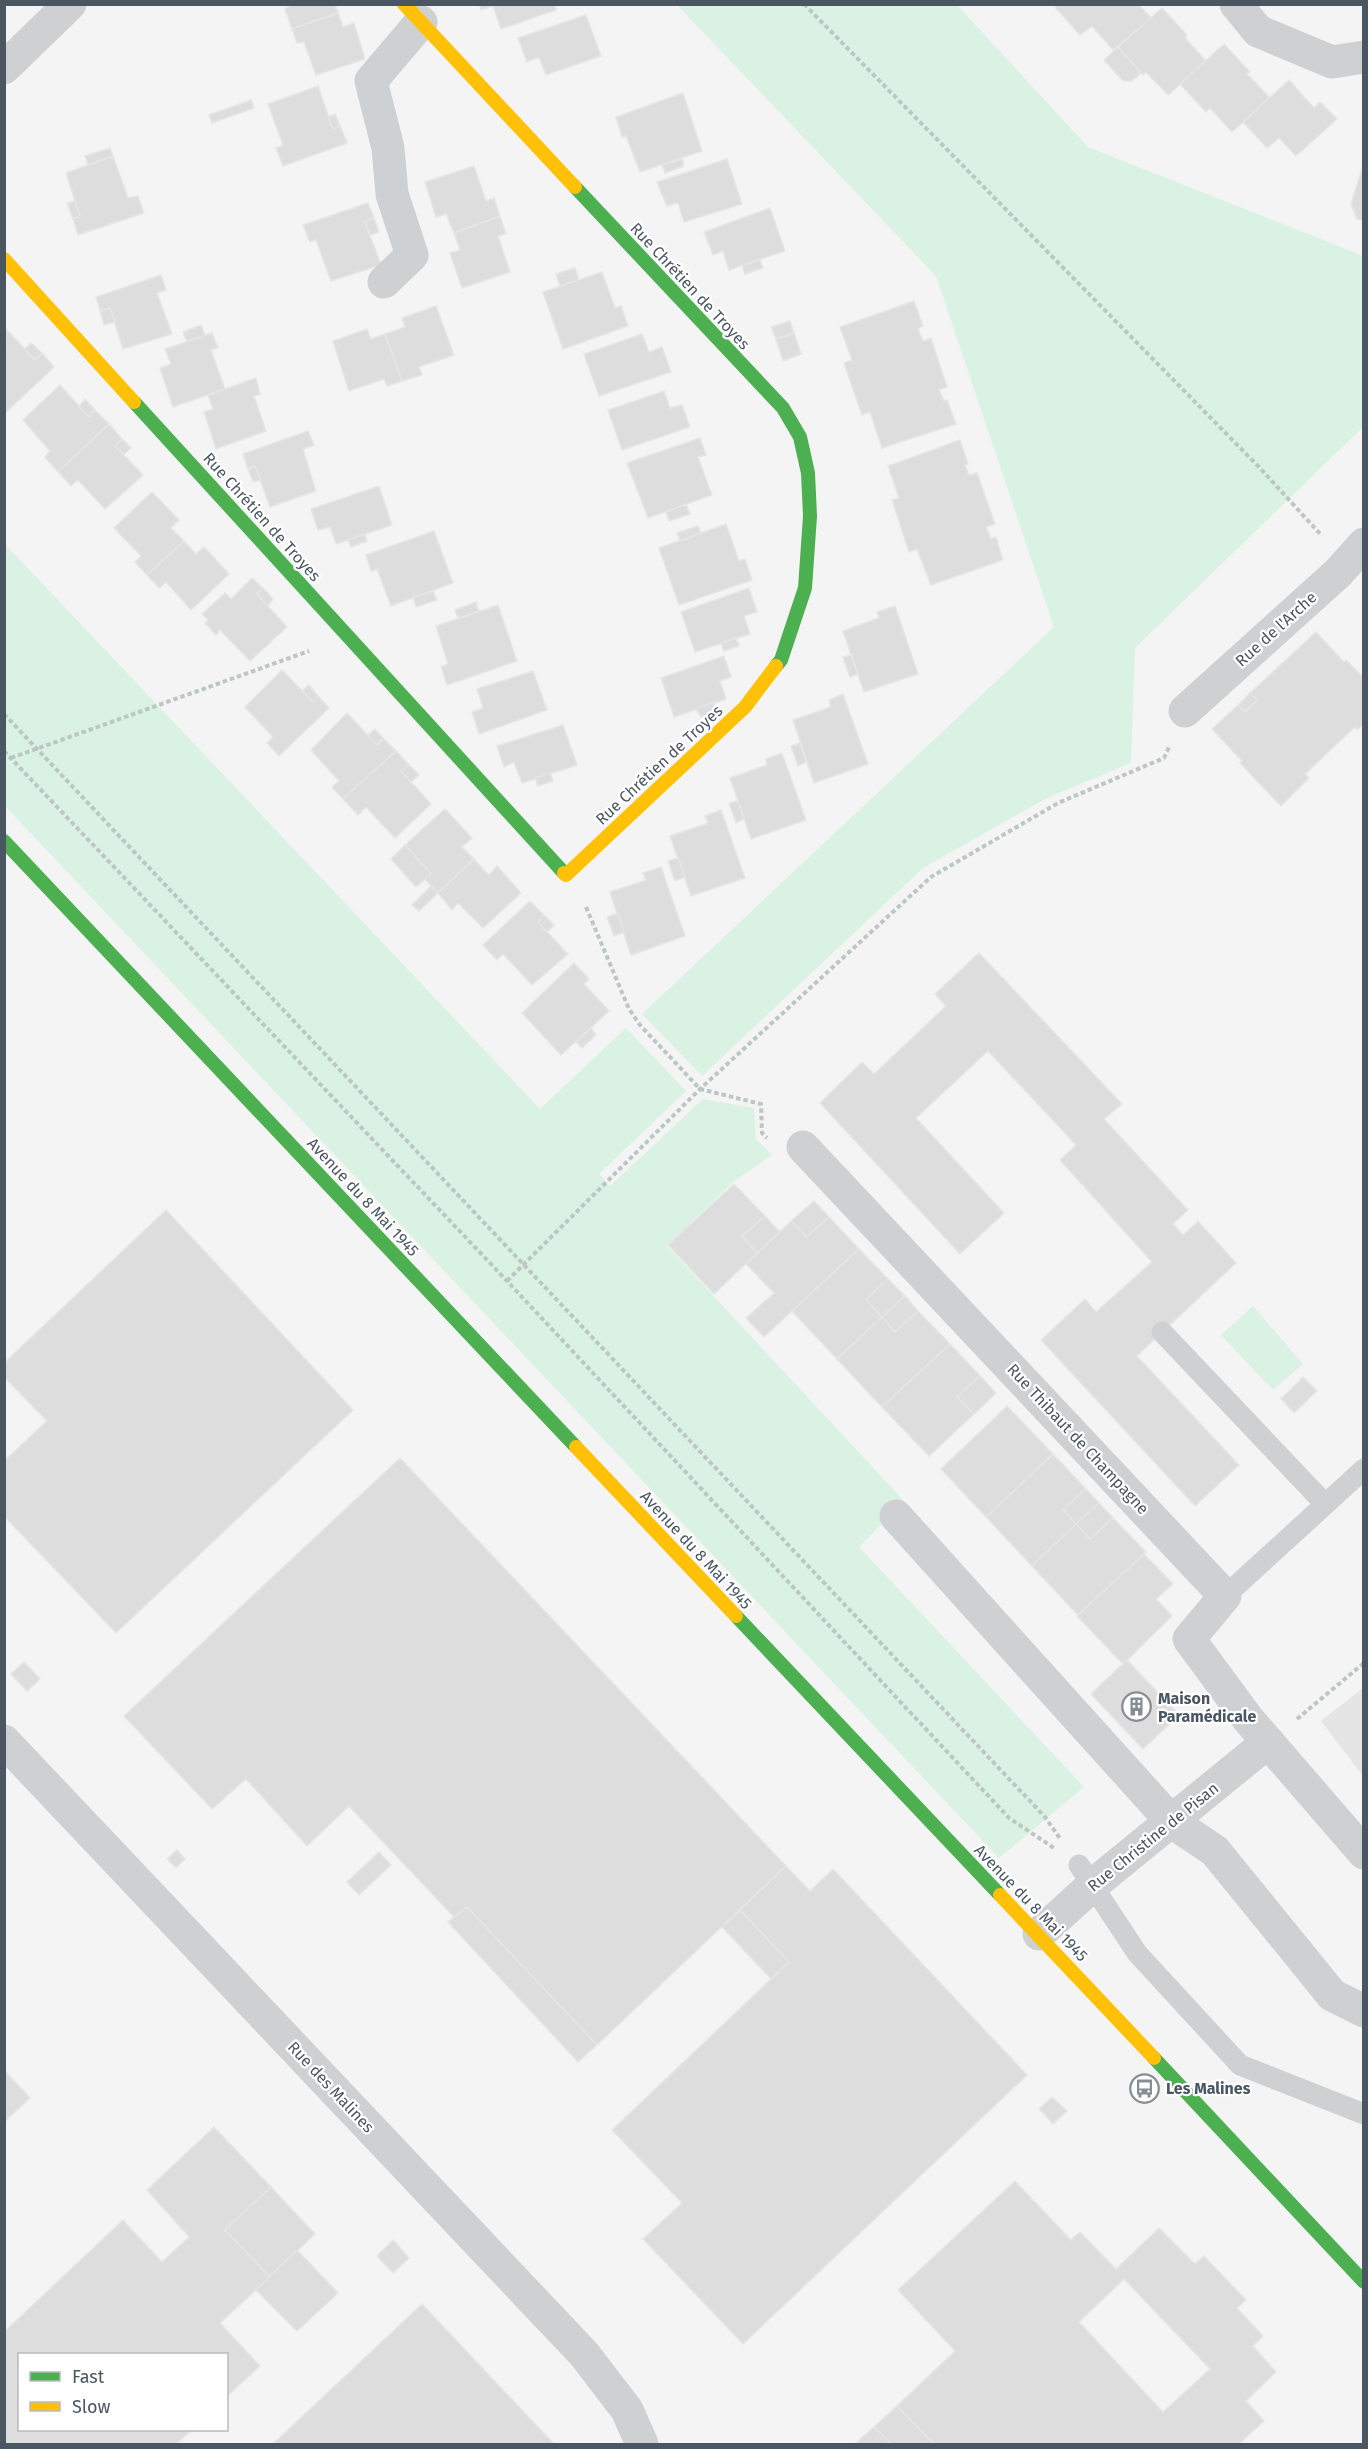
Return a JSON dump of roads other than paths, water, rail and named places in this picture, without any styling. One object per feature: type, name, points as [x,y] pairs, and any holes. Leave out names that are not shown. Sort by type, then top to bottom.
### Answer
[{"type":"street","points":[[4,68],[70,4]]},
{"type":"street","points":[[1236,4],[1258,31],[1332,62],[1364,57]]},
{"type":"street","points":[[384,282],[412,255],[392,194],[388,148],[371,81],[413,13]]},
{"type":"street","name":"Rue Chrétien de Troyes","points":[[4,259],[566,875],[745,707],[781,660],[804,588],[810,516],[808,474],[800,437],[783,408],[413,13]]},
{"type":"street","name":"Rue de l'Arche","points":[[1185,711],[1355,553]]},
{"type":"street","name":"Avenue du 8 Mai 1945","points":[[4,841],[947,1840],[1039,1934],[1364,2283]]},
{"type":"street","name":"Rue Thibaut de Champagne","points":[[803,1148],[1225,1596]]},
{"type":"street","points":[[896,1516],[1172,1822],[1215,1851],[1332,1995],[1364,2012]]},
{"type":"street","points":[[1225,1596],[1189,1639],[1248,1719],[1364,1854]]},
{"type":"street","name":"Rue des Malines","points":[[4,1741],[584,2354],[627,2410],[642,2445]]},
{"type":"street","name":"Rue Christine de Pisan","points":[[1039,1934],[1087,1874],[1172,1822],[1268,1742]]},
{"type":"lane","points":[[1162,1332],[1325,1504]]},
{"type":"lane","points":[[1225,1596],[1364,1469]]},
{"type":"lane","points":[[1087,1874],[1137,1953],[1239,2065],[1364,2114]]},
{"type":"place","name":"Maison Paramédicale","points":[[1137,1707]]},
{"type":"place","name":"Les Malines","points":[[1145,2088]]}]
